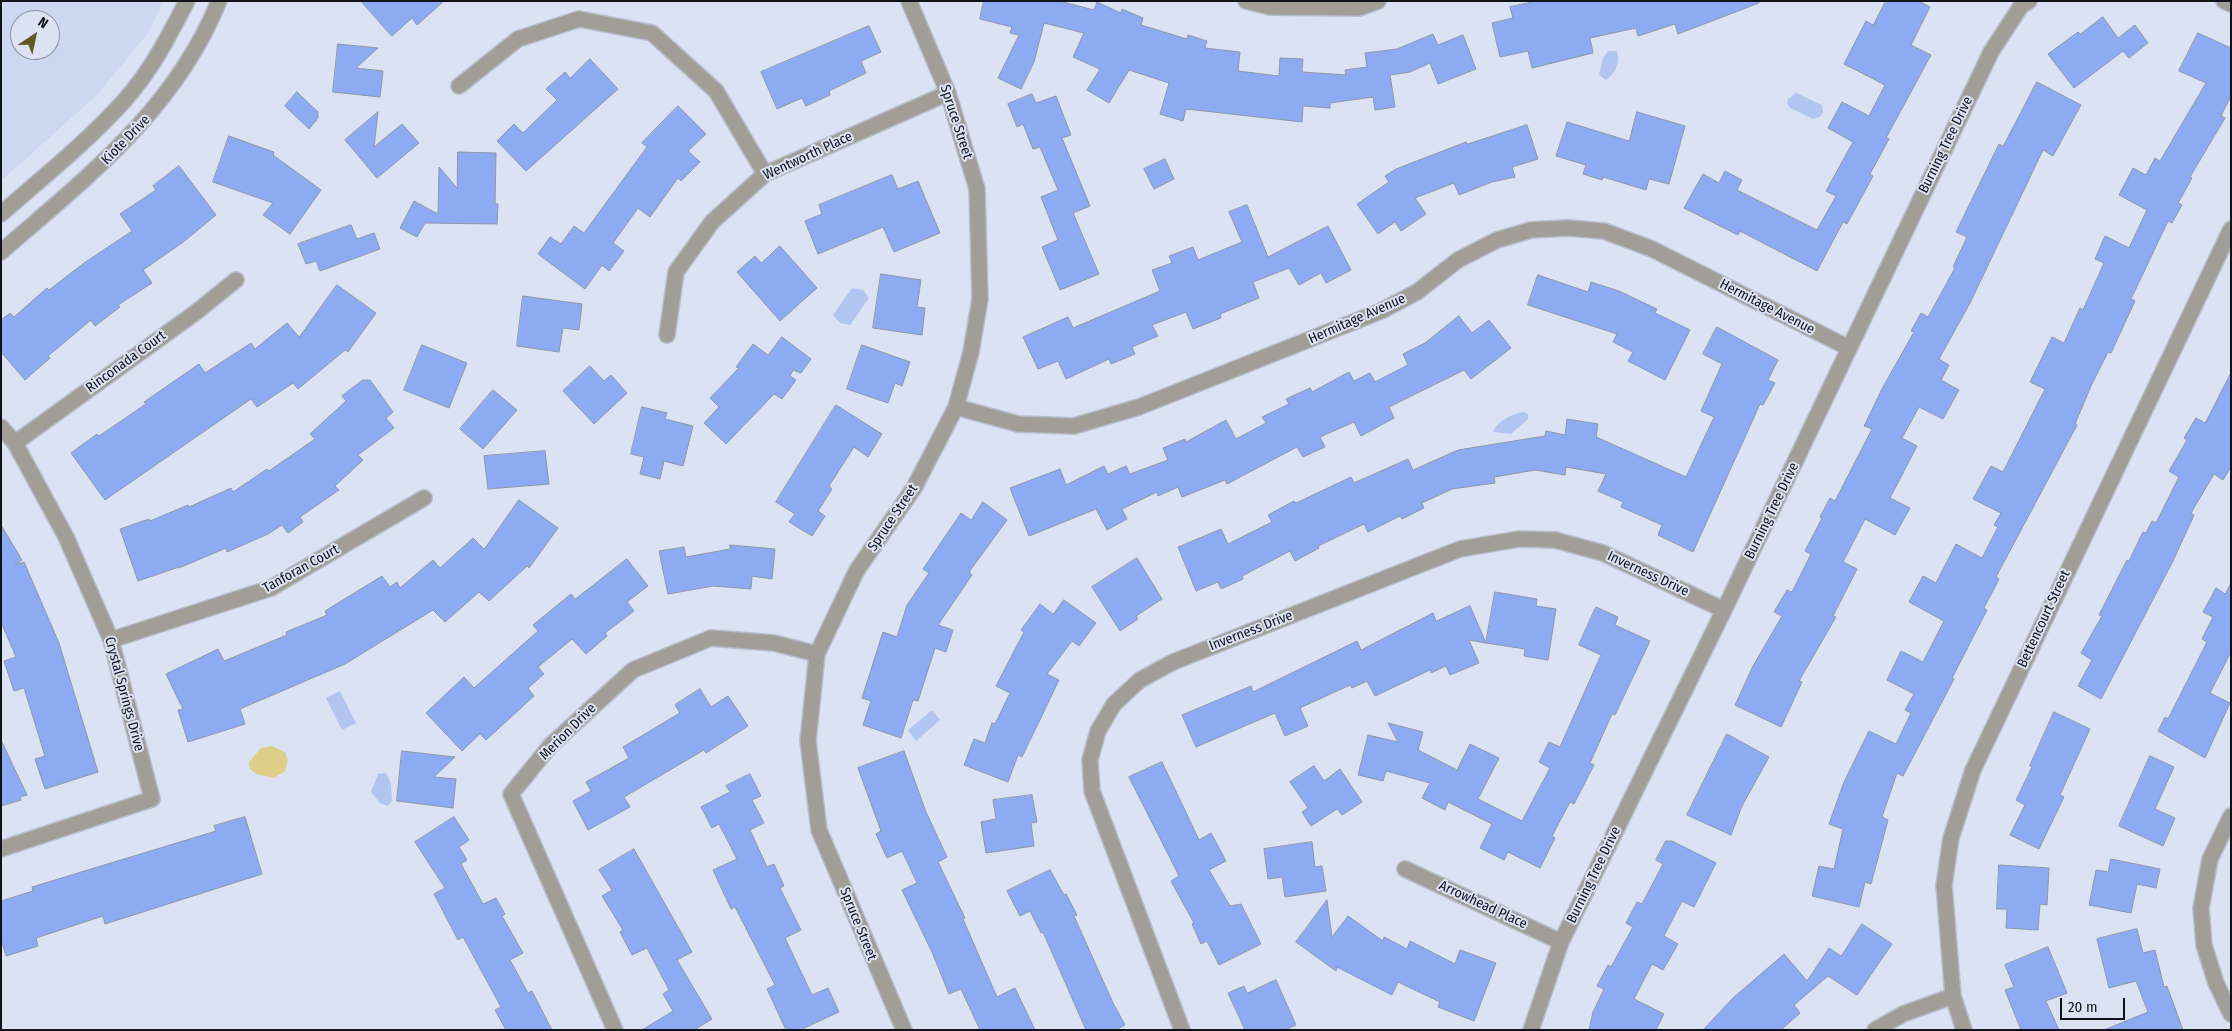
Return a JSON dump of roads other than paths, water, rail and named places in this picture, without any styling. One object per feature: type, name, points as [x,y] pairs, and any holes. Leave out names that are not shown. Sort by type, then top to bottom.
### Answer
[{"type":"street","name":"Kiote Drive","points":[[1,214],[81,145],[125,100],[162,50],[187,1]]},
{"type":"street","name":"Kiote Drive","points":[[1,252],[101,166],[147,119],[186,66],[219,1]]},
{"type":"street","name":"Spruce Street","points":[[904,1030],[820,830],[808,741],[817,654],[857,570],[914,488],[956,408],[971,352],[980,299],[978,189],[948,93],[909,1]]},
{"type":"street","points":[[1246,1],[1270,7],[1359,8],[1378,1]]},
{"type":"street","name":"Burning Tree Drive","points":[[1532,1030],[1561,942],[1724,610],[1991,52],[2021,6],[2029,1]]},
{"type":"street","points":[[2224,1],[2231,4]]},
{"type":"street","points":[[459,86],[518,39],[579,19],[652,33],[716,91],[765,174]]},
{"type":"street","name":"Wentworth Place","points":[[667,335],[676,272],[712,222],[765,174],[948,93]]},
{"type":"street","name":"Hermitage Avenue","points":[[956,408],[1018,424],[1074,426],[1139,407],[1381,312],[1417,292],[1458,260],[1497,240],[1531,230],[1568,228],[1604,231],[1644,246],[1849,348]]},
{"type":"street","name":"Bettencourt Street","points":[[1964,1030],[1953,996],[1944,886],[1951,838],[1973,770],[2231,229]]},
{"type":"street","name":"Rinconada Court","points":[[15,443],[195,313],[236,280]]},
{"type":"street","name":"Crystal Springs Drive","points":[[1,426],[15,443],[66,537],[111,640],[152,799],[1,849]]},
{"type":"street","name":"Tanforan Court","points":[[111,640],[271,588],[424,498]]},
{"type":"street","name":"Inverness Drive","points":[[1182,1030],[1092,791],[1090,760],[1098,731],[1114,704],[1140,680],[1174,662],[1460,549],[1518,539],[1555,540],[1603,553],[1724,610]]},
{"type":"street","name":"Merion Drive","points":[[615,1030],[512,794],[551,745],[633,670],[711,638],[774,643],[817,654]]},
{"type":"street","points":[[2231,816],[2210,859],[2201,908],[2204,945],[2216,983],[2231,1014]]},
{"type":"street","name":"Arrowhead Place","points":[[1405,869],[1561,942]]},
{"type":"street","points":[[1875,1030],[1903,1014],[1953,996]]},
{"type":"water","points":[[1608,51],[1617,51],[1618,59],[1615,71],[1606,80],[1599,75],[1603,58]]},
{"type":"water","points":[[1796,93],[1822,105],[1823,112],[1820,117],[1813,119],[1790,108],[1787,103],[1788,99]]},
{"type":"water","points":[[852,288],[863,290],[869,298],[850,325],[840,323],[833,315]]},
{"type":"water","points":[[1523,412],[1528,414],[1528,419],[1511,434],[1493,432],[1505,419]]},
{"type":"water","points":[[340,691],[356,723],[342,730],[326,698]]},
{"type":"water","points":[[932,710],[940,720],[916,741],[908,730]]},
{"type":"water","points":[[386,773],[391,784],[392,801],[388,806],[380,803],[371,792],[378,774]]}]
